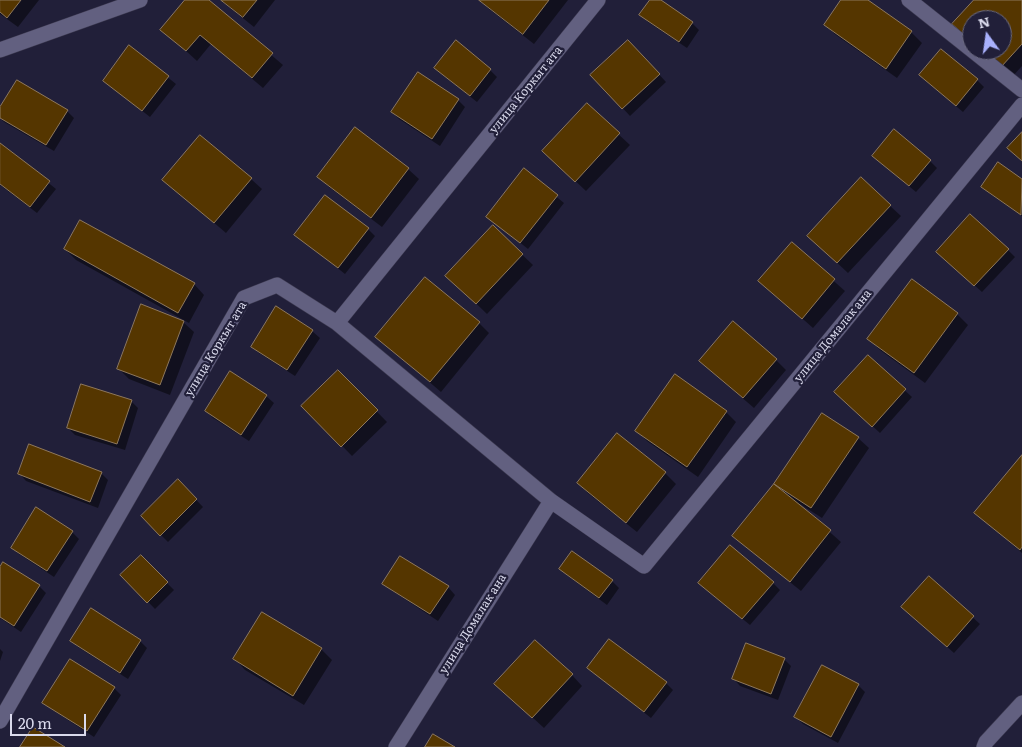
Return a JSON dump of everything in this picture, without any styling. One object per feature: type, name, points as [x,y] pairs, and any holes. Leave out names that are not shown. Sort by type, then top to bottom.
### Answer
[{"type":"street","points":[[0,50],[140,0]]},
{"type":"street","name":"улица Коркыт ата","points":[[0,721],[244,298],[277,285],[337,323],[598,0]]},
{"type":"street","points":[[909,0],[1022,90]]},
{"type":"street","name":"улица Домалак ана","points":[[396,747],[550,501],[644,566],[1022,105]]},
{"type":"street","points":[[337,323],[550,501]]},
{"type":"street","points":[[984,747],[986,742],[1022,703]]},
{"type":"building","points":[[0,0],[21,0],[7,18],[0,12]]},
{"type":"building","points":[[185,0],[209,0],[273,53],[252,78],[200,35],[186,51],[160,30]]},
{"type":"building","points":[[221,0],[257,0],[243,17]]},
{"type":"building","points":[[479,0],[549,0],[523,34]]},
{"type":"building","points":[[650,0],[661,0],[693,22],[679,42],[639,15]]},
{"type":"building","points":[[841,0],[868,0],[912,31],[886,69],[824,25]]},
{"type":"building","points":[[974,0],[1022,0],[1022,44],[1012,55],[1012,10],[965,10]]},
{"type":"building","points":[[962,13],[962,33],[952,24]]},
{"type":"building","points":[[456,40],[491,69],[470,96],[434,68]]},
{"type":"building","points":[[628,40],[660,74],[622,109],[590,75]]},
{"type":"building","points":[[129,45],[169,76],[142,111],[103,81]]},
{"type":"building","points":[[941,49],[978,79],[956,106],[919,75]]},
{"type":"building","points":[[993,60],[1007,60],[1001,67]]},
{"type":"building","points":[[418,72],[459,99],[432,139],[391,112]]},
{"type":"building","points":[[17,80],[68,110],[46,145],[0,118],[0,107]]},
{"type":"building","points":[[587,103],[620,133],[575,182],[542,151]]},
{"type":"building","points":[[355,127],[409,168],[371,218],[317,177]]},
{"type":"building","points":[[894,129],[931,160],[909,186],[872,156]]},
{"type":"building","points":[[1022,132],[1022,161],[1007,148]]},
{"type":"building","points":[[200,135],[252,178],[214,223],[162,180]]},
{"type":"building","points":[[0,143],[50,181],[30,207],[0,184]]},
{"type":"building","points":[[998,162],[1022,179],[1021,215],[981,187]]},
{"type":"building","points":[[524,168],[558,195],[520,243],[486,217]]},
{"type":"building","points":[[861,177],[891,205],[837,263],[807,236]]},
{"type":"building","points":[[325,195],[369,228],[338,268],[294,235]]},
{"type":"building","points":[[970,214],[1009,249],[974,286],[936,252]]},
{"type":"building","points":[[80,220],[195,283],[178,313],[64,249]]},
{"type":"building","points":[[493,225],[523,254],[476,304],[445,276]]},
{"type":"building","points":[[792,242],[835,279],[802,319],[758,281]]},
{"type":"building","points":[[425,277],[480,322],[430,382],[375,337]]},
{"type":"building","points":[[912,279],[958,313],[914,373],[867,339]]},
{"type":"building","points":[[141,304],[184,321],[160,385],[117,369]]},
{"type":"building","points":[[276,306],[313,330],[287,370],[251,347]]},
{"type":"building","points":[[733,321],[777,359],[743,398],[699,361]]},
{"type":"building","points":[[868,355],[906,389],[872,427],[834,392]]},
{"type":"building","points":[[338,370],[378,410],[341,447],[301,406]]},
{"type":"building","points":[[230,371],[267,395],[241,435],[205,411]]},
{"type":"building","points":[[675,374],[727,411],[687,467],[635,431]]},
{"type":"building","points":[[81,384],[132,400],[117,444],[67,428]]},
{"type":"building","points":[[822,413],[859,437],[811,508],[774,484]]},
{"type":"building","points":[[617,433],[666,472],[626,523],[577,483]]},
{"type":"building","points":[[29,444],[102,472],[90,502],[18,474]]},
{"type":"building","points":[[1022,455],[1022,547],[1020,550],[974,513]]},
{"type":"building","points":[[178,479],[197,499],[160,536],[141,516]]},
{"type":"building","points":[[774,484],[831,530],[790,582],[732,536]]},
{"type":"building","points":[[36,507],[73,531],[47,571],[11,548]]},
{"type":"building","points":[[730,545],[774,582],[742,619],[698,583]]},
{"type":"building","points":[[572,551],[613,580],[599,598],[559,569]]},
{"type":"building","points":[[141,555],[168,582],[147,603],[120,575]]},
{"type":"building","points":[[400,556],[449,586],[430,614],[382,584]]},
{"type":"building","points":[[3,562],[40,585],[14,626],[0,617],[0,567]]},
{"type":"building","points":[[929,576],[974,616],[947,647],[901,607]]},
{"type":"building","points":[[91,608],[141,640],[120,673],[70,641]]},
{"type":"building","points":[[262,612],[322,648],[293,696],[233,659]]},
{"type":"building","points":[[609,639],[667,682],[644,712],[587,668]]},
{"type":"building","points":[[535,640],[573,674],[532,718],[494,684]]},
{"type":"building","points":[[746,643],[785,658],[771,694],[732,679]]},
{"type":"building","points":[[70,659],[115,687],[87,731],[42,703]]},
{"type":"building","points":[[822,665],[859,684],[831,737],[794,717]]},
{"type":"building","points":[[33,727],[65,747],[20,747]]},
{"type":"building","points":[[433,734],[455,747],[425,747]]}]
